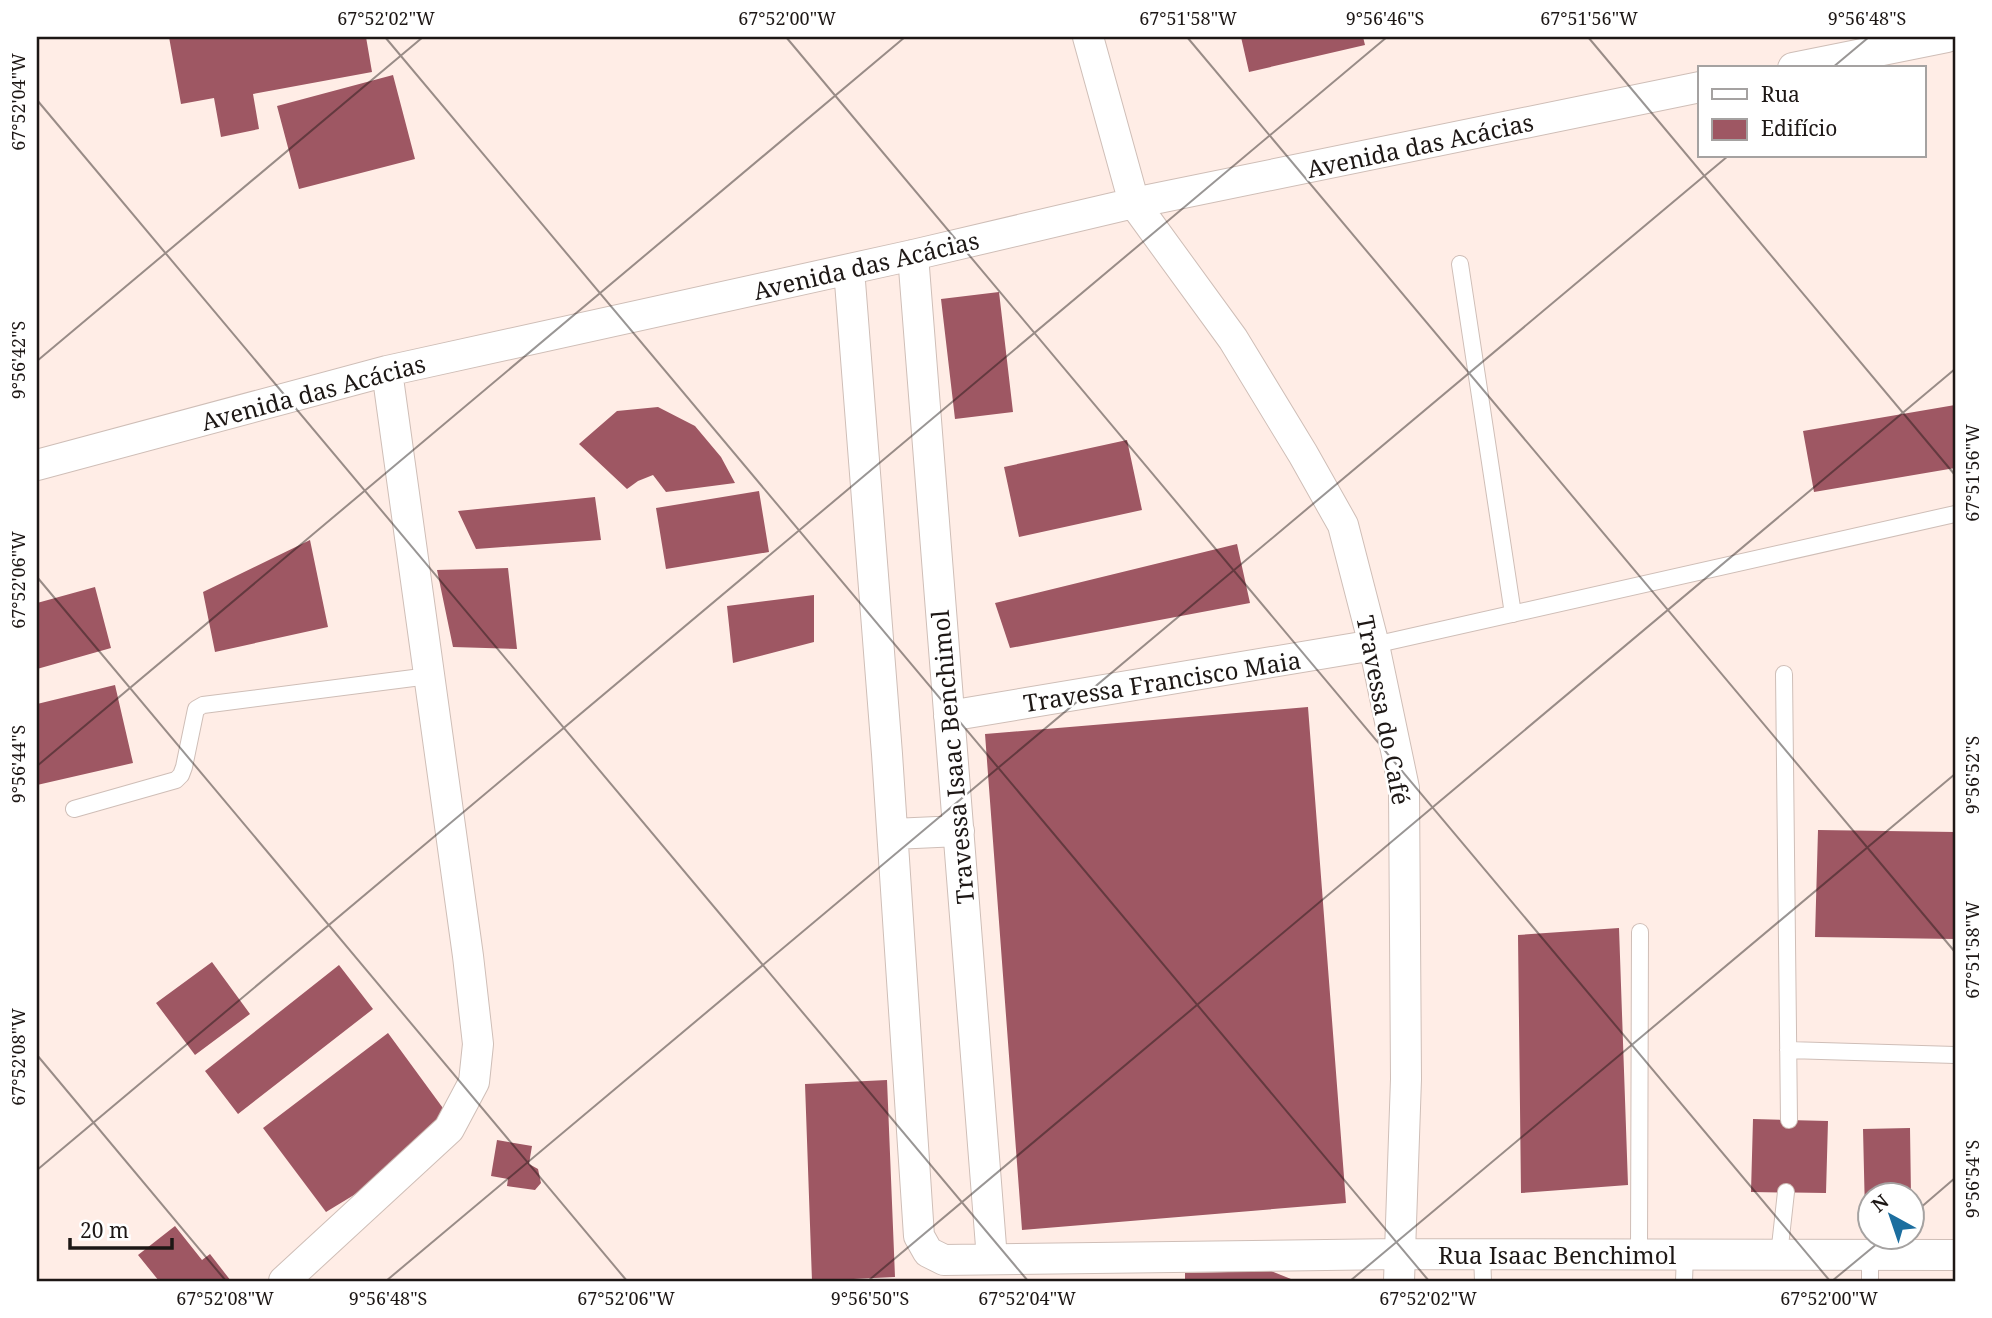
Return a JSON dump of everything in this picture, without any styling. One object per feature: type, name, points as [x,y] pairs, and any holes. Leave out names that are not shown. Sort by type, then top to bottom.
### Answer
[{"type":"street","points":[[1088,37],[1134,203]]},
{"type":"street","points":[[1803,66],[1947,37]]},
{"type":"street","name":"Avenida das Acácias","points":[[37,465],[387,371],[849,270],[1134,203],[1698,87]]},
{"type":"street","name":"Travessa do Café","points":[[1134,203],[1233,340],[1304,454],[1343,525],[1374,645],[1404,788],[1406,1079],[1400,1268]]},
{"type":"street","name":"Travessa Isaac Benchimol","points":[[913,255],[992,1259]]},
{"type":"street","points":[[849,270],[892,834],[958,831]]},
{"type":"street","points":[[284,1281],[449,1129],[474,1082],[478,1044],[471,981],[387,371]]},
{"type":"street","name":"Travessa Francisco Maia","points":[[949,716],[1374,645]]},
{"type":"street","name":"Rua Isaac Benchimol","points":[[892,834],[919,1236],[928,1252],[944,1260],[1482,1268],[1639,1254],[1685,1268],[1779,1255],[1870,1268],[1955,1255]]},
{"type":"lane","points":[[1460,264],[1513,614]]},
{"type":"lane","points":[[1374,645],[1955,514]]},
{"type":"lane","points":[[1784,674],[1789,1120]]},
{"type":"lane","points":[[74,809],[176,780],[184,767],[196,709],[203,705],[429,676]]},
{"type":"lane","points":[[1639,1254],[1640,932]]},
{"type":"lane","points":[[1788,1050],[1955,1055]]},
{"type":"lane","points":[[1779,1255],[1786,1192]]},
{"type":"building","points":[[169,37],[366,37],[372,72],[253,94],[259,129],[221,137],[214,98],[181,104]]},
{"type":"building","points":[[1241,37],[1363,37],[1365,45],[1249,72]]},
{"type":"building","points":[[393,75],[415,159],[299,189],[277,106]]},
{"type":"building","points":[[999,292],[1013,412],[955,419],[941,299]]},
{"type":"building","points":[[1955,405],[1955,468],[1814,492],[1803,431]]},
{"type":"building","points":[[658,407],[695,426],[721,457],[735,483],[666,492],[653,475],[627,489],[579,444],[617,411]]},
{"type":"building","points":[[1127,440],[1142,510],[1019,537],[1004,467]]},
{"type":"building","points":[[759,491],[769,552],[666,569],[656,508]]},
{"type":"building","points":[[595,497],[601,540],[476,549],[458,511]]},
{"type":"building","points":[[310,540],[328,627],[215,652],[203,592]]},
{"type":"building","points":[[1237,544],[1250,603],[1010,648],[995,603]]},
{"type":"building","points":[[508,568],[517,649],[453,647],[437,570]]},
{"type":"building","points":[[95,587],[111,648],[37,669],[37,603]]},
{"type":"building","points":[[814,595],[814,642],[733,663],[727,606]]},
{"type":"building","points":[[115,685],[133,763],[37,785],[37,704]]},
{"type":"building","points":[[1308,707],[1346,1203],[1022,1230],[985,734]]},
{"type":"building","points":[[1818,830],[1955,832],[1955,939],[1815,937]]},
{"type":"building","points":[[1619,928],[1628,1185],[1521,1193],[1518,935]]},
{"type":"building","points":[[212,962],[250,1014],[195,1055],[156,1003]]},
{"type":"building","points":[[339,965],[373,1009],[238,1114],[205,1071]]},
{"type":"building","points":[[388,1033],[448,1115],[372,1184],[326,1212],[263,1128]]},
{"type":"building","points":[[887,1080],[895,1277],[812,1281],[805,1084]]},
{"type":"building","points":[[1753,1119],[1828,1121],[1826,1193],[1751,1192]]},
{"type":"building","points":[[1910,1128],[1911,1182],[1864,1182],[1863,1129]]},
{"type":"building","points":[[497,1140],[532,1146],[529,1164],[538,1169],[541,1183],[535,1190],[507,1186],[508,1179],[491,1176]]},
{"type":"building","points":[[175,1226],[202,1260],[210,1254],[231,1281],[159,1281],[138,1255]]},
{"type":"building","points":[[1271,1271],[1296,1281],[1185,1281],[1185,1273]]}]
